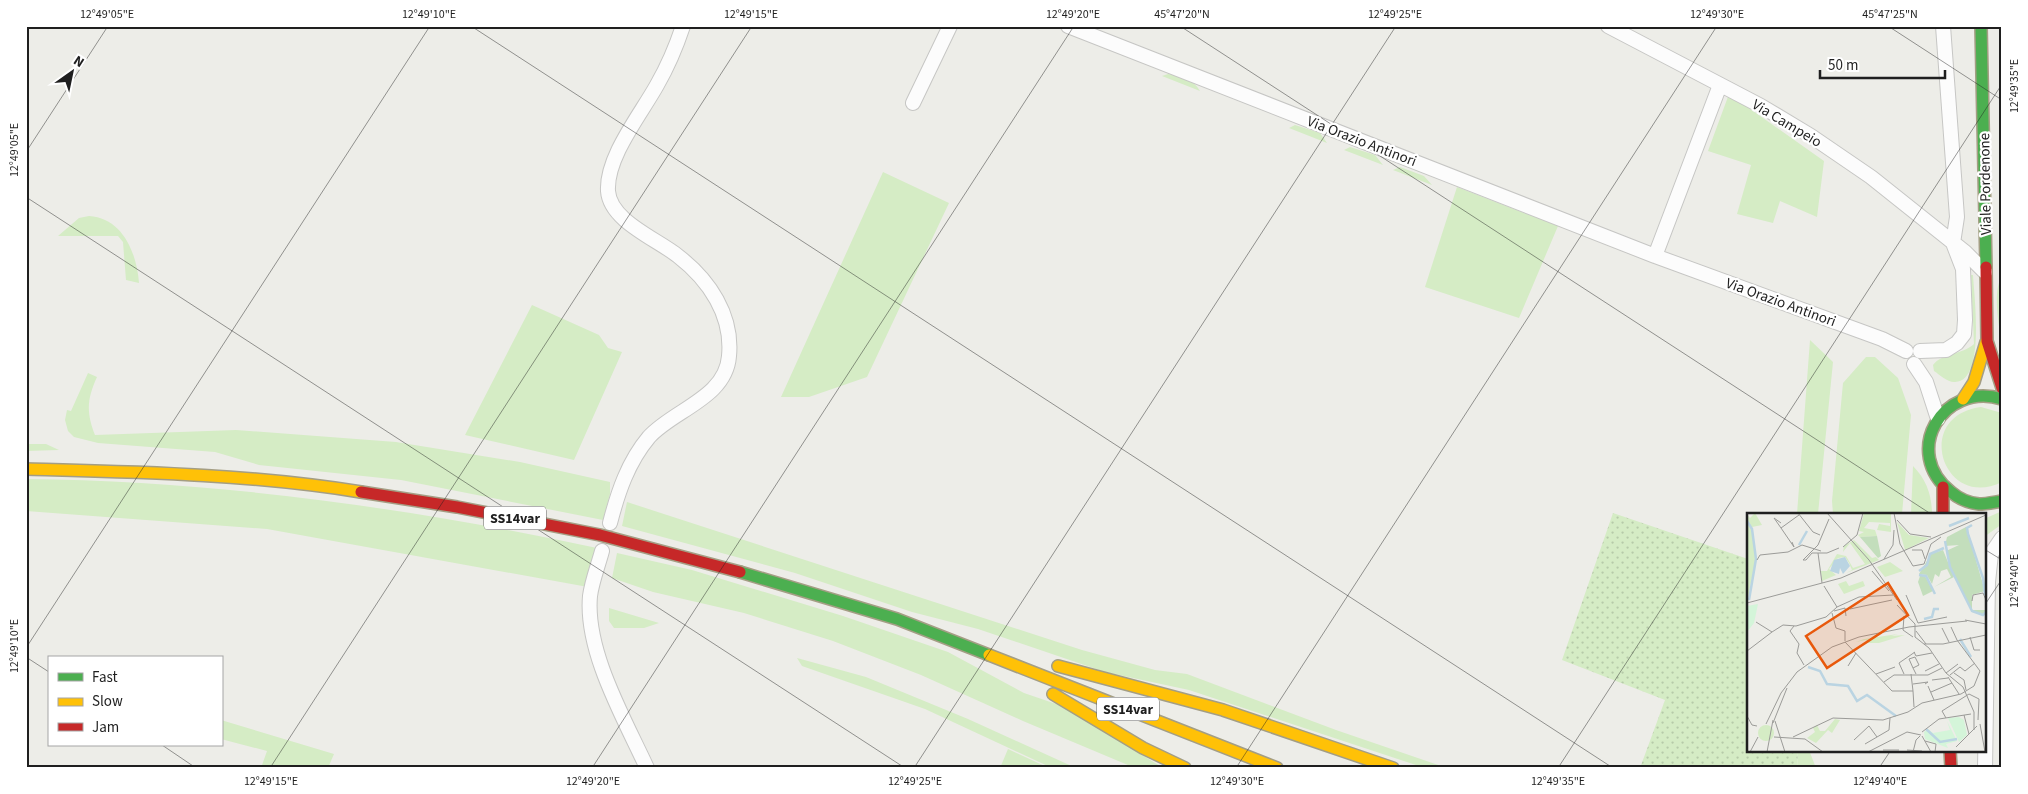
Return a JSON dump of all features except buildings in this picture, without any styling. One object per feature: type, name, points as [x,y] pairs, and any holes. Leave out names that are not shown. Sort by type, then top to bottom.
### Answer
[{"type":"main road","name":"Viale Pordenone","points":[[1981,26],[1986,242],[1986,342],[1977,376],[1962,399],[1949,407],[1938,419],[1931,432],[1929,452],[1933,472],[1943,487],[1961,500],[1983,504],[2002,501]]},
{"type":"main road","name":"Viale Pordenone","points":[[1986,342],[2002,388]]},
{"type":"main road","points":[[1962,399],[1980,396],[2002,399]]},
{"type":"main road","name":"SS14var","points":[[26,468],[182,473],[314,484],[485,512],[600,535],[777,582],[897,619],[1272,766]]},
{"type":"main road","name":"Viale Pordenone","points":[[1943,487],[1944,513]]},
{"type":"main road","points":[[1976,513],[1983,504]]},
{"type":"main road","points":[[988,654],[1023,655]]},
{"type":"main road","points":[[988,654],[1021,680]]},
{"type":"main road","points":[[1050,663],[1104,680],[1197,703],[1297,734],[1393,768]]},
{"type":"main road","points":[[1045,691],[1069,702],[1143,748],[1185,768]]},
{"type":"street","points":[[610,523],[623,480],[650,437],[668,421],[696,404],[711,390],[724,374],[729,358],[729,338],[725,321],[712,289],[699,273],[678,255],[627,221],[614,209],[608,191],[612,168],[624,141],[672,58],[683,26]]},
{"type":"street","points":[[914,103],[950,26]]},
{"type":"street","name":"Via Orazio Antinori","points":[[1068,26],[1656,256],[1882,339],[1906,351],[1913,347],[1920,351]]},
{"type":"street","name":"Via Campeio","points":[[1608,26],[1761,106],[1818,141],[1871,177],[1954,242],[1985,272]]},
{"type":"street","points":[[1914,364],[1921,359],[1920,351],[1946,350],[1957,344],[1964,334],[1963,270],[1954,242],[1957,217],[1943,26]]},
{"type":"street","points":[[1656,256],[1720,85]]},
{"type":"street","points":[[1965,252],[1974,253],[1980,250],[1986,242]]},
{"type":"street","points":[[1906,351],[1905,359],[1909,363],[1914,364],[1926,382],[1938,419]]},
{"type":"street","points":[[1986,706],[1988,582],[1991,554],[2002,538]]},
{"type":"street","points":[[602,552],[590,595],[592,635],[603,670],[647,768]]},
{"type":"street","points":[[1985,752],[1985,768]]},
{"type":"green space","points":[[1168,74],[1186,78],[1194,83],[1200,91],[1162,76]]},
{"type":"green space","points":[[1729,94],[1824,161],[1817,217],[1780,201],[1773,223],[1737,214],[1751,165],[1708,151]]},
{"type":"green space","points":[[1295,125],[1320,133],[1327,143],[1289,128]]},
{"type":"green space","points":[[1350,147],[1375,155],[1383,165],[1344,150]]},
{"type":"green space","points":[[1400,167],[1424,176],[1432,185],[1393,170]]},
{"type":"green space","points":[[883,172],[949,203],[867,377],[809,397],[781,397]]},
{"type":"green space","points":[[1457,187],[1558,226],[1519,318],[1425,287]]},
{"type":"green space","points":[[89,216],[101,218],[111,223],[126,239],[135,261],[139,283],[126,280],[123,242],[118,236],[58,236],[79,218]]},
{"type":"green space","points":[[1971,275],[1973,275],[1976,318],[1974,354],[1971,369],[1964,379],[1951,382],[1934,371],[1933,365],[1942,358],[1969,348],[1974,344]]},
{"type":"green space","points":[[2002,276],[2002,345],[1998,319],[1997,291]]},
{"type":"green space","points":[[532,305],[599,335],[608,348],[622,352],[574,460],[465,435]]},
{"type":"green space","points":[[1810,340],[1833,362],[1818,513],[1797,513]]},
{"type":"green space","points":[[1866,357],[1875,357],[1898,378],[1911,415],[1902,513],[1833,513],[1832,501],[1843,383]]},
{"type":"green space","points":[[88,373],[97,377],[91,392],[89,406],[90,419],[95,435],[236,430],[396,442],[520,462],[610,482],[610,494],[603,520],[401,480],[259,465],[215,452],[98,443],[74,437],[68,431],[65,420],[67,410],[71,411]]},
{"type":"green space","points":[[1981,407],[2002,413],[2002,482],[1981,487],[1964,484],[1951,473],[1944,459],[1942,442],[1947,427],[1960,414]]},
{"type":"green space","points":[[26,444],[46,444],[59,450],[26,451]]},
{"type":"green space","points":[[1913,466],[1927,488],[1931,500],[1932,513],[1911,513]]},
{"type":"green space","points":[[26,479],[170,485],[313,499],[456,521],[597,548],[588,587],[267,529],[26,511]]},
{"type":"green space","points":[[627,502],[1082,650],[1155,670],[1187,674],[1336,730],[1447,768],[1425,768],[1189,690],[1105,672],[978,629],[912,612],[795,573],[622,526]]},
{"type":"green space","points":[[2002,511],[2002,524],[1986,536],[1986,518]]},
{"type":"green space","points":[[1613,513],[1747,559],[1747,752],[1798,752],[1797,768],[1640,768],[1665,700],[1562,660]]},
{"type":"green space","points":[[617,553],[692,570],[843,616],[948,652],[1024,693],[1068,708],[1163,768],[1135,768],[1023,721],[921,675],[833,641],[744,613],[653,592],[612,578]]},
{"type":"green space","points":[[609,608],[659,623],[644,628],[614,628],[609,621]]},
{"type":"green space","points":[[797,658],[866,677],[968,719],[1076,768],[1052,768],[925,709],[802,666]]},
{"type":"green space","points":[[222,720],[334,754],[328,768],[261,768],[267,751],[222,739]]},
{"type":"green space","points":[[1008,749],[1049,768],[1000,768]]},
{"type":"green space","points":[[1798,752],[1810,752],[1816,768],[1797,768]]},
{"type":"traffic: fast","points":[[1981,26],[1986,267]]},
{"type":"traffic: fast","points":[[2002,399],[1981,396],[1962,400],[1946,410],[1935,424],[1929,441],[1929,458],[1936,476],[1951,492],[1964,500],[1979,504],[2002,501]]},
{"type":"traffic: fast","points":[[740,572],[897,619],[989,655]]},
{"type":"traffic: slow","points":[[1963,399],[1974,382],[1986,342]]},
{"type":"traffic: slow","points":[[26,469],[236,478],[278,481],[361,492]]},
{"type":"traffic: slow","points":[[989,655],[1277,768]]},
{"type":"traffic: slow","points":[[1058,666],[1223,710],[1393,768]]},
{"type":"traffic: slow","points":[[1053,694],[1143,748],[1185,768]]},
{"type":"traffic: jam","points":[[1986,267],[1987,341],[2002,388]]},
{"type":"traffic: jam","points":[[1943,487],[1943,513]]},
{"type":"traffic: jam","points":[[361,492],[457,507],[600,535],[740,572]]},
{"type":"traffic: jam","points":[[1950,752],[1951,768]]}]
